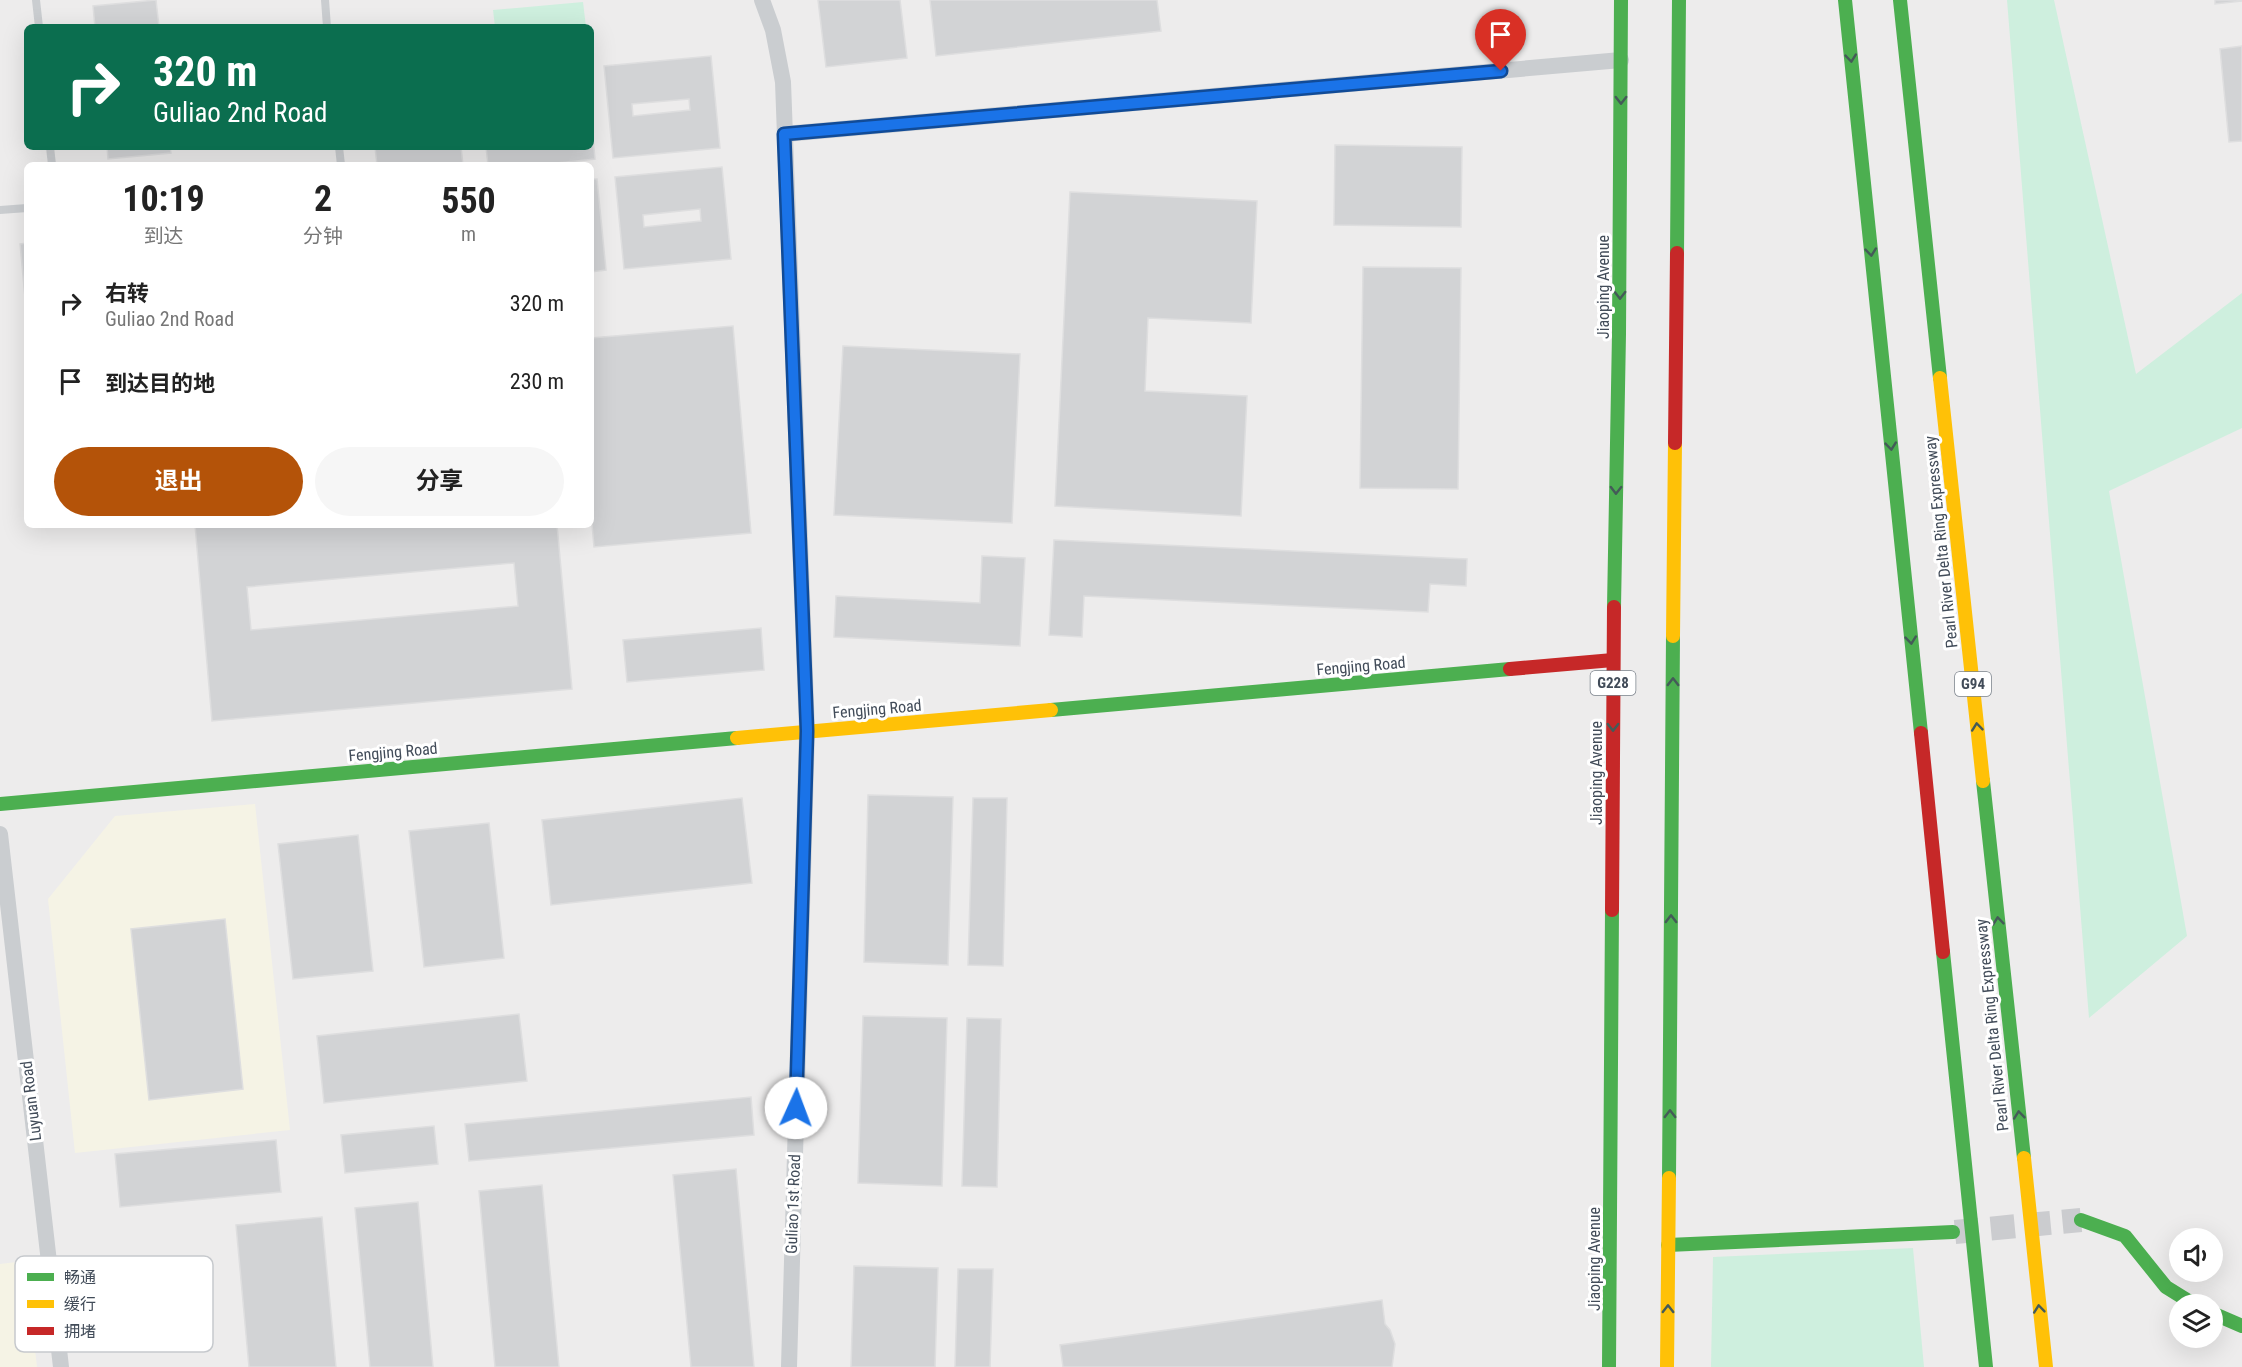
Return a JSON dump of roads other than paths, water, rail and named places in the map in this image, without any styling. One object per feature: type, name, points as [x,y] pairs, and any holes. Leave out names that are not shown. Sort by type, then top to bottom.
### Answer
[{"type":"main road","name":"Jiaoping Avenue","points":[[1610,1367],[1613,660],[1619,322],[1621,0]]},
{"type":"main road","points":[[1667,1367],[1679,0]]},
{"type":"main road","points":[[1845,0],[1986,1367]]},
{"type":"main road","name":"Pearl River Delta Ring Expressway","points":[[1900,0],[2046,1367]]},
{"type":"main road","name":"Fengjing Road","points":[[0,804],[1613,660]]},
{"type":"main road","points":[[2081,1220],[2125,1236],[2166,1287],[2177,1294]]},
{"type":"main road","points":[[1668,1245],[1953,1232]]},
{"type":"main road","points":[[2223,1318],[2242,1326]]},
{"type":"street","name":"Guliao 1st Road","points":[[762,0],[773,30],[783,82],[807,731],[789,1367]]},
{"type":"street","points":[[784,134],[1621,60]]},
{"type":"street","name":"Luyuan Road","points":[[0,834],[48,1256]]},
{"type":"street","name":"Luyuan Road","points":[[59,1352],[61,1367]]},
{"type":"lane","points":[[36,0],[39,24]]},
{"type":"lane","points":[[325,0],[327,24]]},
{"type":"lane","points":[[0,210],[24,208]]},
{"type":"tunnel","points":[[1955,1232],[2081,1220]]}]
